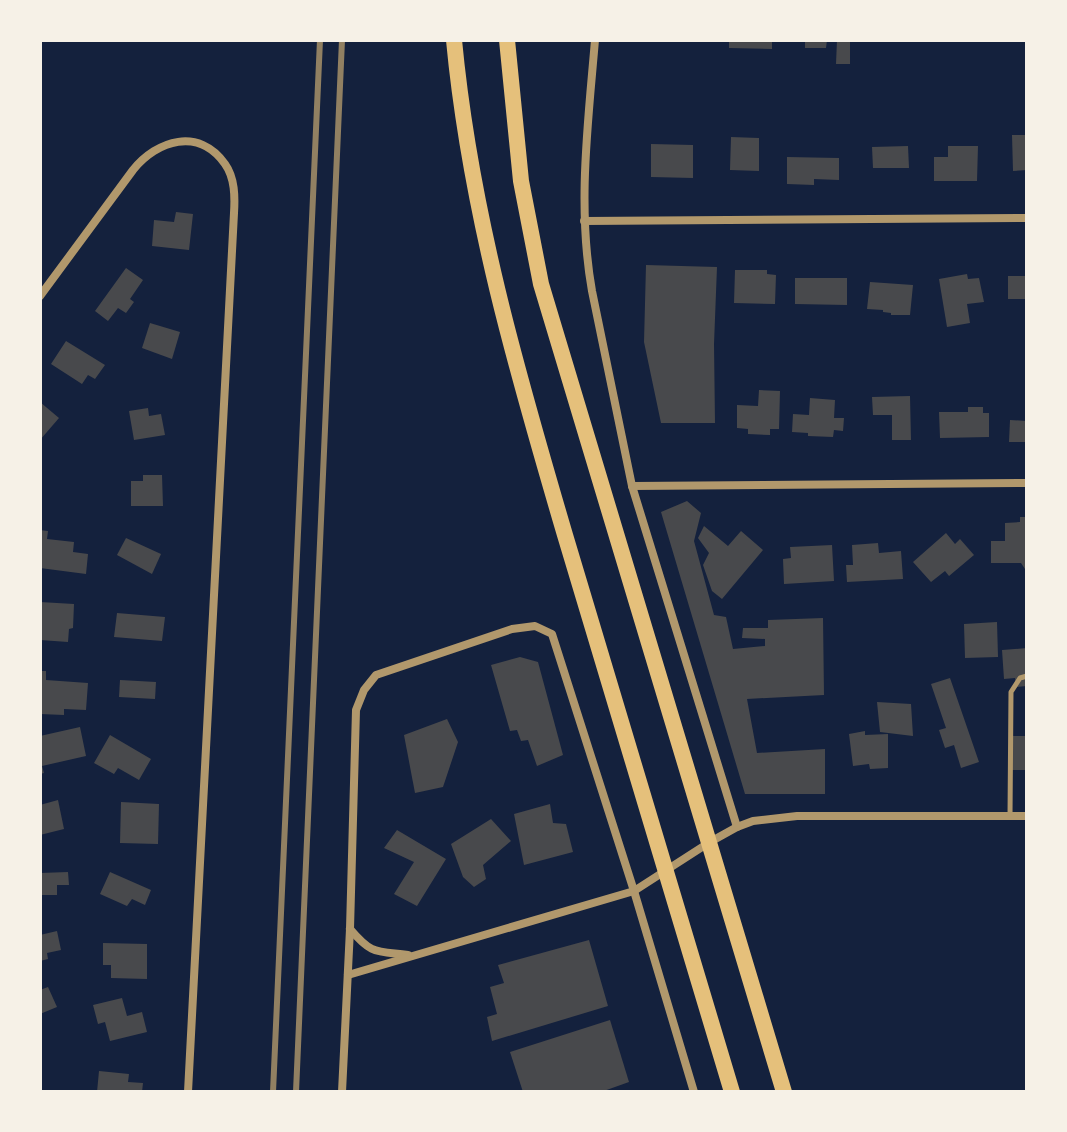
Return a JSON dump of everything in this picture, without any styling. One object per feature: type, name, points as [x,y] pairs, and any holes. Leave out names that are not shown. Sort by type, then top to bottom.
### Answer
[{"type":"main road","points":[[454,40],[473,181],[495,285],[531,420],[732,1092]]},
{"type":"main road","points":[[507,40],[521,181],[541,284],[784,1092]]},
{"type":"street","points":[[595,40],[584,161],[586,259],[632,486],[737,827]]},
{"type":"street","points":[[40,296],[133,170],[150,153],[170,144],[188,141],[209,148],[226,165],[234,186],[234,213],[188,1092]]},
{"type":"street","points":[[584,221],[1027,218]]},
{"type":"street","points":[[632,486],[1027,483]]},
{"type":"street","points":[[342,1092],[356,710],[364,690],[376,675],[512,629],[535,626],[552,634],[694,1092]]},
{"type":"street","points":[[348,975],[634,891],[737,827],[771,818],[1027,816]]},
{"type":"street","points":[[350,929],[368,948],[414,955]]},
{"type":"lane","points":[[1010,816],[1011,692],[1020,678],[1027,676]]},
{"type":"building","points":[[729,40],[772,40],[772,49],[729,48]]},
{"type":"building","points":[[805,40],[827,40],[826,48],[805,48]]},
{"type":"building","points":[[837,40],[850,40],[850,64],[836,64]]},
{"type":"building","points":[[1012,135],[1026,135],[1027,170],[1013,171]]},
{"type":"building","points":[[731,137],[759,138],[759,171],[730,170]]},
{"type":"building","points":[[651,144],[693,145],[693,178],[651,177]]},
{"type":"building","points":[[908,146],[909,168],[873,168],[872,147]]},
{"type":"building","points":[[948,146],[978,146],[977,181],[934,181],[934,157],[948,157]]},
{"type":"building","points":[[787,157],[839,158],[839,180],[814,179],[814,185],[787,184]]},
{"type":"building","points":[[176,212],[193,214],[189,250],[152,246],[154,220],[174,222]]},
{"type":"building","points":[[646,265],[717,267],[715,423],[661,423],[644,342]]},
{"type":"building","points":[[126,268],[143,280],[130,299],[134,302],[126,313],[118,308],[108,321],[95,311]]},
{"type":"building","points":[[735,270],[767,270],[767,274],[776,275],[775,304],[734,303]]},
{"type":"building","points":[[967,274],[968,279],[979,278],[984,302],[967,304],[970,323],[947,327],[939,279]]},
{"type":"building","points":[[1008,276],[1027,276],[1027,299],[1008,299]]},
{"type":"building","points":[[795,278],[847,278],[847,305],[795,304]]},
{"type":"building","points":[[870,282],[913,285],[910,315],[891,315],[883,310],[867,309]]},
{"type":"building","points":[[150,323],[180,332],[172,359],[142,348]]},
{"type":"building","points":[[66,341],[105,365],[95,379],[88,375],[82,384],[51,364]]},
{"type":"building","points":[[759,390],[780,391],[779,429],[770,429],[770,435],[748,434],[748,429],[737,428],[737,405],[758,406]]},
{"type":"building","points":[[910,396],[911,440],[892,440],[892,415],[873,415],[872,397]]},
{"type":"building","points":[[810,398],[835,400],[834,418],[844,418],[843,431],[834,430],[833,437],[792,432],[793,414],[809,415]]},
{"type":"building","points":[[40,402],[59,418],[40,440]]},
{"type":"building","points":[[968,407],[983,407],[983,413],[989,413],[989,437],[940,438],[939,412],[968,412]]},
{"type":"building","points":[[148,408],[149,416],[161,414],[165,435],[134,440],[129,411]]},
{"type":"building","points":[[1010,420],[1027,421],[1027,442],[1009,442]]},
{"type":"building","points":[[143,475],[162,475],[163,506],[131,506],[131,481],[143,481]]},
{"type":"building","points":[[687,501],[701,513],[694,541],[714,615],[726,617],[733,649],[765,646],[765,639],[742,638],[743,628],[768,628],[768,620],[823,618],[824,695],[747,699],[757,753],[825,749],[825,794],[745,794],[661,512]]},
{"type":"building","points":[[1020,517],[1027,517],[1027,569],[1021,563],[991,563],[991,541],[1005,541],[1005,523],[1020,522]]},
{"type":"building","points":[[704,526],[728,546],[741,531],[763,550],[722,599],[712,591],[703,565],[709,553],[698,538]]},
{"type":"building","points":[[40,530],[48,531],[47,539],[74,542],[73,552],[88,554],[86,574],[40,568]]},
{"type":"building","points":[[946,533],[955,544],[960,539],[974,555],[949,576],[945,571],[931,582],[913,562]]},
{"type":"building","points":[[126,538],[161,554],[152,574],[117,555]]},
{"type":"building","points":[[878,543],[879,553],[901,551],[903,579],[847,582],[846,565],[853,565],[852,545]]},
{"type":"building","points":[[832,545],[834,581],[784,584],[783,559],[791,558],[790,547]]},
{"type":"building","points":[[40,602],[74,604],[73,628],[69,629],[68,642],[40,640]]},
{"type":"building","points":[[117,613],[165,617],[162,641],[114,637]]},
{"type":"building","points":[[997,622],[998,657],[965,658],[964,624]]},
{"type":"building","points":[[1027,648],[1027,686],[1016,687],[1015,678],[1004,679],[1002,650]]},
{"type":"building","points":[[520,657],[538,662],[563,755],[537,766],[528,740],[521,741],[517,730],[510,731],[491,665]]},
{"type":"building","points":[[40,671],[46,671],[46,680],[88,683],[86,710],[64,709],[64,715],[40,714]]},
{"type":"building","points":[[950,678],[979,762],[961,768],[954,745],[945,748],[939,730],[946,728],[931,684]]},
{"type":"building","points":[[120,680],[156,682],[155,699],[119,697]]},
{"type":"building","points":[[877,702],[911,704],[913,736],[880,732]]},
{"type":"building","points":[[447,719],[458,742],[443,787],[415,793],[404,735]]},
{"type":"building","points":[[80,727],[86,756],[42,766],[44,773],[40,774],[40,736]]},
{"type":"building","points":[[865,731],[865,735],[888,734],[888,768],[870,769],[869,764],[853,766],[849,734]]},
{"type":"building","points":[[110,735],[151,759],[139,780],[118,768],[114,774],[94,763]]},
{"type":"building","points":[[1012,736],[1027,736],[1027,770],[1011,770]]},
{"type":"building","points":[[58,800],[64,829],[40,835],[40,805]]},
{"type":"building","points":[[121,802],[159,804],[158,844],[120,843]]},
{"type":"building","points":[[550,804],[553,823],[566,824],[573,852],[524,865],[514,814]]},
{"type":"building","points":[[491,819],[511,841],[483,865],[486,879],[474,887],[463,877],[451,844]]},
{"type":"building","points":[[397,830],[446,859],[417,906],[394,894],[414,862],[384,848]]},
{"type":"building","points":[[68,872],[69,885],[57,885],[57,895],[40,895],[40,873]]},
{"type":"building","points":[[110,872],[151,890],[145,905],[132,899],[127,906],[100,894]]},
{"type":"building","points":[[57,931],[61,950],[47,953],[48,959],[40,961],[40,935]]},
{"type":"building","points":[[589,940],[608,1006],[492,1041],[487,1017],[497,1014],[490,987],[504,983],[498,965]]},
{"type":"building","points":[[103,943],[147,944],[147,979],[111,978],[111,965],[103,965]]},
{"type":"building","points":[[48,987],[57,1007],[40,1014],[40,990]]},
{"type":"building","points":[[122,998],[127,1016],[142,1012],[147,1032],[110,1041],[105,1022],[98,1024],[93,1005]]},
{"type":"building","points":[[610,1020],[629,1082],[601,1092],[523,1092],[510,1052]]},
{"type":"building","points":[[99,1071],[129,1074],[128,1082],[143,1083],[142,1092],[97,1092]]},
{"type":"railway","points":[[273,1092],[320,40]]},
{"type":"railway","points":[[296,1092],[342,40]]}]
